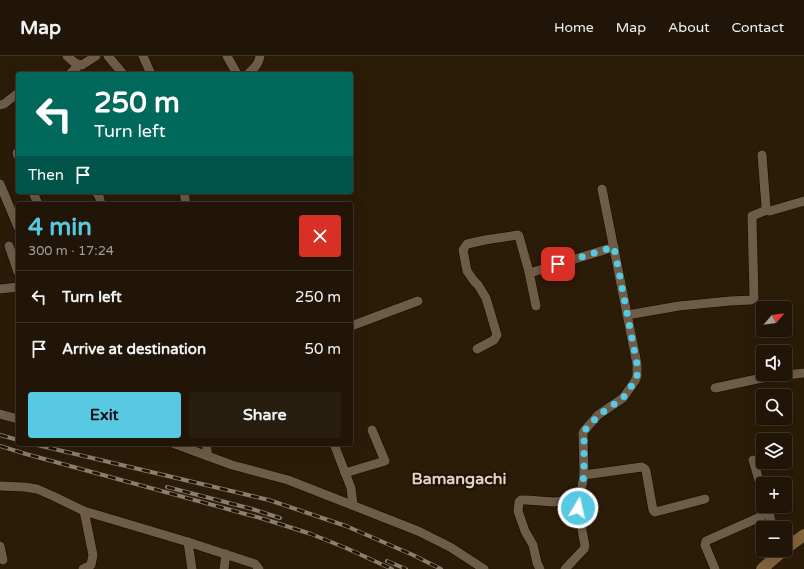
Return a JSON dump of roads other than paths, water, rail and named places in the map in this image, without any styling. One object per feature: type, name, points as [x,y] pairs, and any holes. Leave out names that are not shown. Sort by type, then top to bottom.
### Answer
[{"type":"street","points":[[67,56],[79,65]]},
{"type":"street","points":[[72,72],[79,65],[82,65],[96,56]]},
{"type":"street","points":[[108,56],[121,72]]},
{"type":"street","points":[[143,56],[150,72]]},
{"type":"street","points":[[227,56],[236,72]]},
{"type":"street","points":[[250,72],[257,66],[260,56]]},
{"type":"street","points":[[0,105],[4,104],[16,95]]},
{"type":"street","points":[[762,155],[767,210]]},
{"type":"street","points":[[0,184],[16,222]]},
{"type":"street","points":[[566,569],[585,546],[578,508],[584,475],[584,431],[600,414],[623,398],[637,376],[637,364],[602,189]]},
{"type":"street","points":[[627,315],[679,306],[751,300],[754,298],[752,216],[767,210],[770,211],[804,201]]},
{"type":"street","points":[[477,349],[494,340],[497,332],[486,298],[467,271],[463,250],[467,244],[518,235],[530,272],[536,306]]},
{"type":"street","points":[[9,246],[16,266]]},
{"type":"street","points":[[530,272],[614,247]]},
{"type":"street","points":[[0,289],[16,288]]},
{"type":"street","points":[[353,325],[418,301]]},
{"type":"street","points":[[715,388],[762,378],[804,373]]},
{"type":"street","points":[[0,414],[16,418]]},
{"type":"street","points":[[345,473],[384,461],[372,430]]},
{"type":"street","points":[[180,446],[232,465],[288,480],[418,531],[450,547],[484,569]]},
{"type":"street","points":[[206,446],[208,456]]},
{"type":"street","points":[[335,446],[351,488],[353,505]]},
{"type":"street","points":[[753,460],[758,477]]},
{"type":"street","points":[[584,475],[642,467],[646,471],[653,510],[656,512],[705,499]]},
{"type":"street","points":[[0,486],[24,486],[37,489],[84,511],[226,554],[255,564],[259,569]]},
{"type":"street","points":[[540,569],[533,545],[525,531],[518,511],[519,502],[521,500],[526,500],[560,502],[579,499]]},
{"type":"street","points":[[83,569],[91,565],[93,555],[84,511]]},
{"type":"street","points":[[714,569],[705,545],[706,541],[762,513]]},
{"type":"street","points":[[792,544],[804,535]]},
{"type":"street","points":[[188,542],[192,569]]},
{"type":"street","points":[[0,546],[3,560]]},
{"type":"street","points":[[224,569],[226,554]]},
{"type":"street","points":[[762,569],[775,557]]},
{"type":"railway","points":[[0,435],[16,439]]},
{"type":"railway","points":[[0,446],[264,519],[311,534],[392,569]]},
{"type":"railway","points":[[41,446],[269,500],[346,526],[413,555],[441,569]]},
{"type":"railway","points":[[167,487],[252,509],[280,518]]},
{"type":"railway","points":[[387,561],[406,569]]},
{"type":"district","name":"Bamangachi","points":[[459,479]]}]
